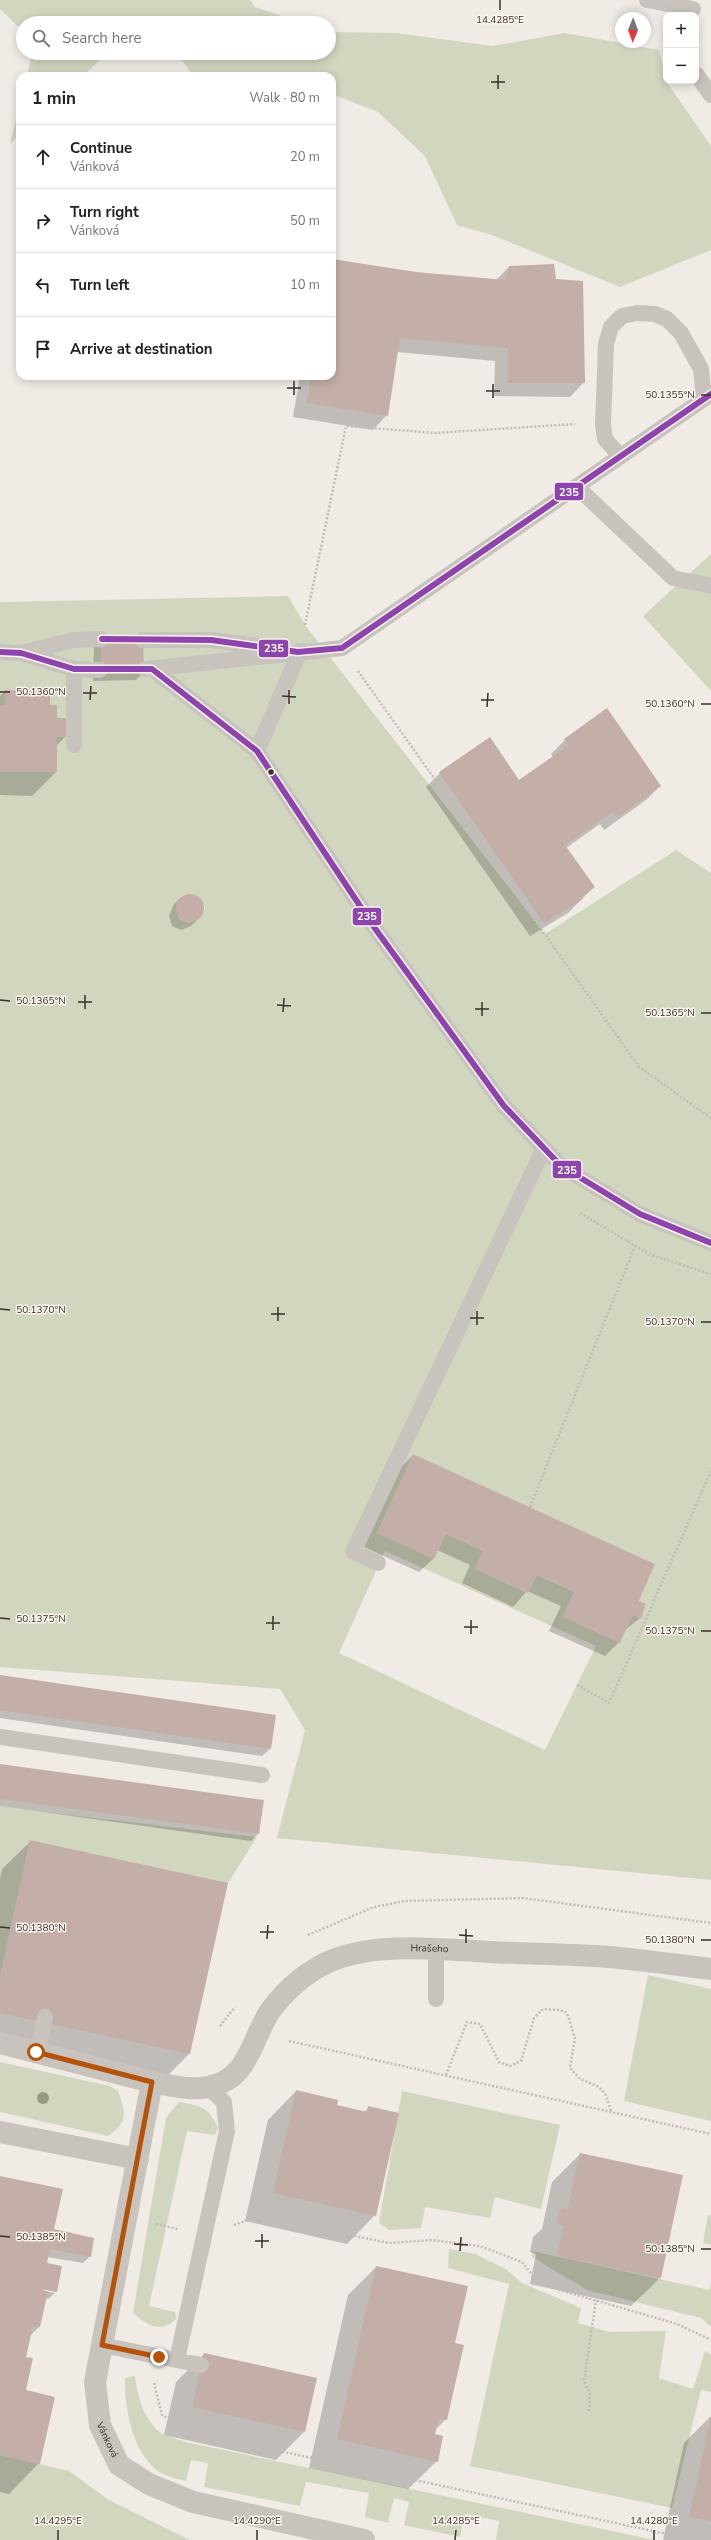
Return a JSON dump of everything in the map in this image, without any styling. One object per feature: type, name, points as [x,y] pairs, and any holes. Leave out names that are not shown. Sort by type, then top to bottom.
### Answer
[{"type":"street","name":"Hrašeho","points":[[152,2082],[184,2087],[208,2087],[230,2079],[241,2070],[270,2012],[279,2000],[302,1978],[323,1965],[346,1955],[371,1951],[436,1949],[608,1957],[711,1970]]},
{"type":"street","points":[[0,2043],[152,2082]]},
{"type":"street","name":"Vánková","points":[[152,2082],[96,2382],[100,2425],[120,2465],[148,2484],[193,2502],[364,2540]]},
{"type":"street","points":[[0,2132],[138,2158]]},
{"type":"lane","points":[[646,0],[693,8]]},
{"type":"lane","points":[[699,78],[711,95]]},
{"type":"lane","points":[[620,456],[605,439],[603,425],[606,344],[611,327],[622,316],[637,313],[656,314],[672,323],[681,333],[701,369],[708,397],[342,648],[299,651],[148,669],[257,751],[374,927],[504,1106],[561,1166],[640,1214],[711,1243]]},
{"type":"lane","points":[[577,486],[673,578],[711,586]]},
{"type":"lane","points":[[21,653],[74,640],[101,639]]},
{"type":"lane","points":[[143,640],[211,640],[299,651]]},
{"type":"lane","points":[[257,751],[299,651]]},
{"type":"lane","points":[[0,652],[21,653],[74,669],[100,670]]},
{"type":"lane","points":[[74,669],[74,745]]},
{"type":"lane","points":[[378,1563],[353,1552],[544,1148]]},
{"type":"lane","points":[[0,1737],[262,1775]]},
{"type":"lane","points":[[436,1949],[436,1999]]},
{"type":"lane","points":[[36,2052],[46,2017]]},
{"type":"lane","points":[[176,2360],[227,2131],[224,2102],[208,2087]]},
{"type":"lane","points":[[102,2345],[201,2365]]},
{"type":"path","points":[[299,651],[346,426],[435,433],[556,424],[603,425]]},
{"type":"path","points":[[297,625],[311,624]]},
{"type":"path","points":[[342,648],[639,1067],[711,1118]]},
{"type":"path","points":[[530,1507],[635,1246]]},
{"type":"path","points":[[577,1685],[609,1703],[711,1471]]},
{"type":"path","points":[[446,2075],[467,2022],[480,2024],[499,2062],[510,2066],[521,2061],[534,2018],[543,2009],[560,2010],[568,2013],[575,2038],[570,2068],[580,2079],[597,2086],[605,2093],[611,2112]]},
{"type":"path","points":[[284,2040],[711,2134]]},
{"type":"path","points":[[127,2216],[204,2236],[258,2216],[389,2243],[432,2240],[480,2246],[522,2262],[539,2284],[677,2324],[711,2340]]},
{"type":"path","points":[[589,2411],[590,2394],[584,2381],[596,2300]]},
{"type":"path","points":[[159,2357],[153,2385],[162,2415],[196,2433],[695,2540]]},
{"type":"green space","points":[[0,0],[250,0],[255,7],[281,16],[16,16],[16,24],[0,9]]},
{"type":"green space","points":[[336,32],[396,33],[493,46],[565,33],[615,42],[615,48],[648,48],[659,50],[663,68],[663,84],[668,84],[711,146],[711,250],[620,287],[492,235],[457,225],[425,156],[378,112],[336,96],[336,72],[190,72],[182,60],[336,60]]},
{"type":"green space","points":[[30,60],[100,60],[87,72],[28,72]]},
{"type":"green space","points":[[16,119],[16,138],[10,144]]},
{"type":"green space","points":[[711,554],[711,691],[643,616]]},
{"type":"green space","points":[[288,596],[305,625],[545,934],[676,850],[711,873],[711,1880],[277,1838],[305,1730],[280,1689],[0,1667],[0,772],[57,772],[57,737],[66,737],[66,718],[57,718],[57,705],[50,705],[50,692],[5,690],[5,705],[0,705],[0,602]],"holes":[[[191,894],[200,898],[205,908],[199,919],[189,923],[179,919],[176,908],[181,896]],[[413,1454],[655,1564],[639,1601],[646,1605],[641,1618],[633,1615],[620,1643],[563,1617],[574,1592],[537,1575],[527,1593],[475,1569],[483,1551],[446,1534],[434,1559],[377,1533]],[[385,1551],[596,1646],[545,1750],[339,1653]]]},
{"type":"green space","points":[[0,1806],[257,1837],[228,1883],[30,1840],[0,1977]]},
{"type":"green space","points":[[648,1975],[711,1989],[711,2121],[624,2101]]},
{"type":"green space","points":[[0,2062],[110,2086],[118,2091],[124,2111],[123,2121],[115,2131],[108,2136],[0,2112]]},
{"type":"green space","points":[[402,2091],[560,2125],[541,2209],[495,2197],[490,2218],[425,2207],[421,2228],[389,2230],[379,2223]]},
{"type":"green space","points":[[179,2102],[199,2106],[208,2112],[218,2128],[215,2135],[187,2131],[149,2306],[175,2312],[176,2319],[170,2324],[159,2327],[143,2321],[133,2313],[166,2118]]},
{"type":"green space","points":[[708,2215],[711,2216],[711,2245],[703,2243]]},
{"type":"green space","points":[[449,2249],[475,2254],[506,2269],[522,2283],[581,2308],[578,2323],[610,2332],[666,2331],[659,2378],[693,2389],[705,2351],[711,2355],[711,2392],[701,2390],[672,2508],[470,2466],[509,2284],[448,2268]]},
{"type":"green space","points":[[532,2251],[709,2290],[711,2282],[711,2327],[701,2318],[587,2290],[532,2257]]},
{"type":"green space","points":[[135,2376],[142,2407],[155,2428],[167,2436],[185,2442],[655,2540],[496,2540],[499,2521],[465,2514],[460,2537],[404,2525],[409,2502],[394,2498],[388,2523],[365,2517],[369,2493],[306,2482],[300,2506],[204,2487],[208,2463],[191,2460],[186,2481],[171,2477],[163,2474],[144,2456],[132,2431],[126,2403],[125,2378]]},
{"type":"green space","points":[[0,2455],[69,2471],[109,2500],[190,2540],[0,2540]]},
{"type":"building","points":[[336,260],[416,272],[505,280],[509,266],[554,264],[556,279],[583,281],[585,383],[508,383],[508,348],[400,338],[388,416],[307,403],[310,380],[336,380]]},
{"type":"building","points":[[101,638],[143,638],[144,673],[100,674]]},
{"type":"building","points":[[5,690],[50,692],[50,705],[57,705],[57,718],[66,718],[66,737],[57,737],[57,772],[0,772],[0,705],[5,705]]},
{"type":"building","points":[[607,708],[661,786],[618,817],[614,811],[565,845],[595,887],[581,897],[583,899],[544,923],[439,772],[490,737],[519,780],[569,745],[564,739]]},
{"type":"building","points":[[190,894],[200,898],[204,908],[200,918],[190,922],[180,918],[176,908],[180,898]]},
{"type":"building","points":[[413,1454],[655,1564],[639,1601],[646,1604],[641,1619],[633,1615],[620,1643],[563,1617],[574,1592],[537,1575],[528,1593],[475,1569],[483,1551],[446,1534],[434,1559],[377,1533]]},
{"type":"building","points":[[0,1675],[276,1715],[271,1749],[0,1710]]},
{"type":"building","points":[[0,1764],[264,1800],[259,1834],[0,1799]]},
{"type":"building","points":[[30,1840],[228,1883],[190,2054],[0,2013],[0,1977]]},
{"type":"building","points":[[296,2090],[338,2100],[337,2105],[367,2112],[368,2106],[399,2113],[376,2216],[273,2193]]},
{"type":"building","points":[[580,2153],[683,2175],[661,2278],[557,2256],[564,2226],[557,2224],[561,2208],[568,2209]]},
{"type":"building","points":[[0,2176],[63,2189],[54,2229],[94,2238],[91,2257],[50,2249],[47,2263],[62,2266],[57,2292],[42,2289],[48,2292],[40,2327],[33,2326],[26,2357],[33,2358],[26,2390],[55,2397],[40,2464],[0,2455]]},
{"type":"building","points":[[376,2266],[468,2286],[455,2343],[464,2345],[447,2420],[439,2418],[435,2434],[443,2436],[438,2462],[337,2439]]},
{"type":"building","points":[[204,2353],[317,2378],[305,2432],[192,2407]]},
{"type":"building","points":[[710,2420],[711,2421],[711,2521],[689,2517]]},
{"type":"transit line","name":"235","points":[[102,639],[211,640],[298,652],[342,648],[711,394]]},
{"type":"transit line","name":"235","points":[[0,652],[21,653],[74,669],[152,669],[257,751],[374,927],[504,1106],[561,1166],[640,1214],[711,1243]]},
{"type":"route","points":[[36,2052],[152,2082],[102,2345],[159,2357]]}]
